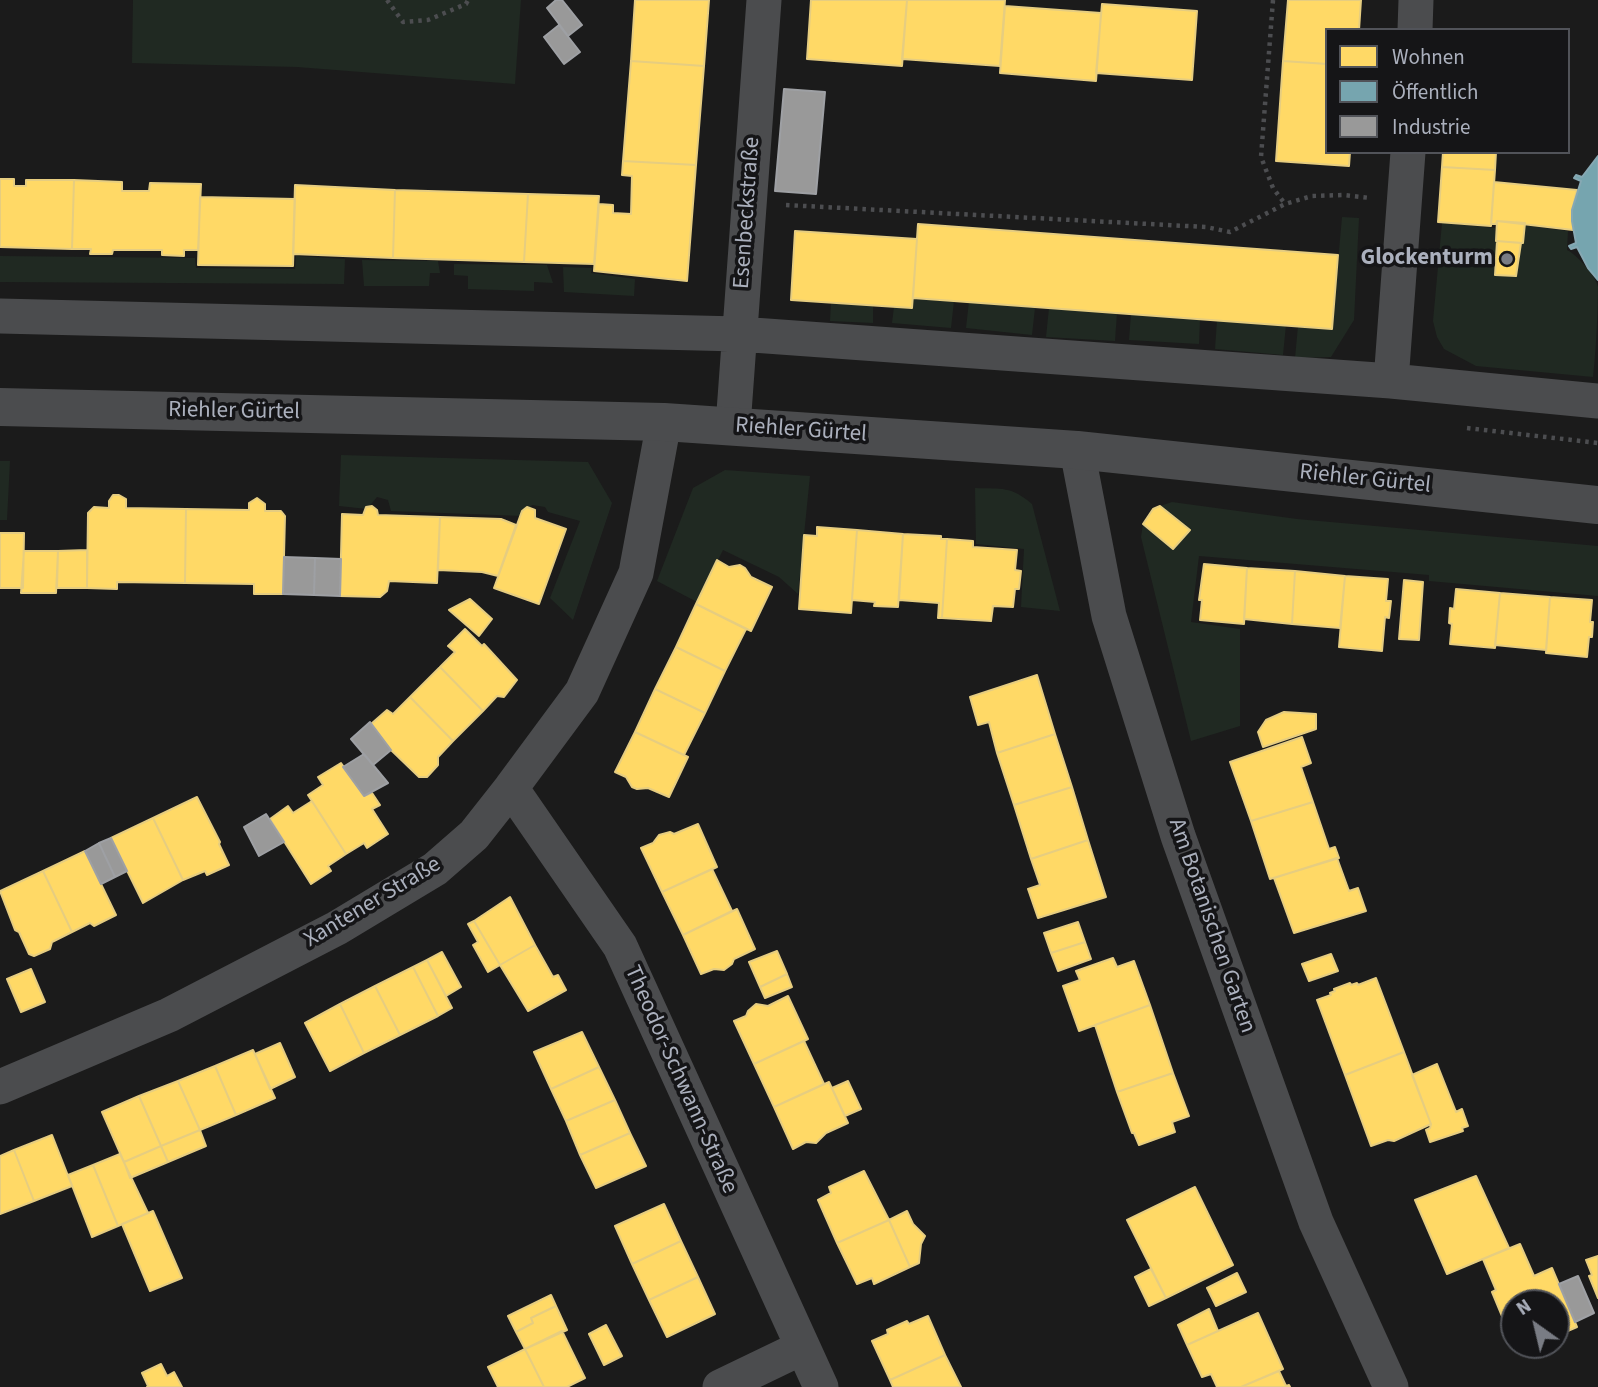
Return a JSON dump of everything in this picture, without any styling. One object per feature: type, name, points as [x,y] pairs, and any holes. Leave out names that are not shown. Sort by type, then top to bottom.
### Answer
[{"type":"street","name":"Esenbeckstraße","points":[[733,426],[764,0]]},
{"type":"street","points":[[1415,28],[1416,0]]},
{"type":"street","points":[[1391,381],[1408,154]]},
{"type":"street","points":[[0,316],[739,334],[1391,381],[1598,401]]},
{"type":"street","name":"Riehler Gürtel","points":[[0,407],[664,422],[733,426],[1077,450],[1598,505]]},
{"type":"street","name":"Xantener Straße","points":[[0,1087],[169,1016],[392,897],[435,869],[474,835],[582,692],[636,573],[664,422]]},
{"type":"street","name":"Am Botanischen Garten","points":[[1077,450],[1109,616],[1178,836],[1316,1222],[1391,1387]]},
{"type":"street","name":"Theodor-Schwann-Straße","points":[[512,788],[620,946],[821,1387]]},
{"type":"street","points":[[720,1387],[801,1348]]},
{"type":"path","points":[[387,0],[403,22],[428,20],[466,4],[468,0]]},
{"type":"path","points":[[1273,0],[1261,157],[1273,188],[1285,204]]},
{"type":"path","points":[[796,206],[1206,227],[1230,232],[1285,204],[1312,196],[1344,195]]},
{"type":"shaded area","points":[[133,0],[521,0],[515,84],[297,67],[132,63]]},
{"type":"shaded area","points":[[1342,217],[1359,218],[1354,320],[1331,357],[1295,358],[1298,326],[1332,329]]},
{"type":"shaded area","points":[[1442,223],[1495,228],[1497,241],[1494,274],[1516,277],[1524,225],[1568,231],[1567,250],[1586,266],[1598,287],[1593,377],[1476,366],[1444,349],[1437,337],[1433,321]]},
{"type":"shaded area","points":[[0,256],[195,258],[196,268],[295,269],[296,256],[345,259],[344,284],[0,282]]},
{"type":"shaded area","points":[[362,260],[438,261],[440,273],[430,273],[429,286],[364,286]]},
{"type":"shaded area","points":[[454,264],[547,265],[553,283],[534,282],[534,291],[468,289],[468,276],[454,275]]},
{"type":"shaded area","points":[[563,267],[592,268],[591,273],[635,279],[634,296],[564,292]]},
{"type":"shaded area","points":[[913,298],[954,301],[951,328],[892,323],[894,307],[912,308]]},
{"type":"shaded area","points":[[969,301],[1035,308],[1032,335],[966,328]]},
{"type":"shaded area","points":[[831,303],[873,305],[873,323],[830,321]]},
{"type":"shaded area","points":[[1049,308],[1117,313],[1115,341],[1046,337]]},
{"type":"shaded area","points":[[1131,314],[1200,319],[1199,344],[1129,340]]},
{"type":"shaded area","points":[[1217,320],[1286,325],[1283,355],[1215,349]]},
{"type":"shaded area","points":[[341,455],[588,462],[612,503],[573,620],[550,598],[580,521],[548,512],[545,507],[532,505],[522,516],[391,511],[388,500],[377,497],[367,509],[339,506]]},
{"type":"shaded area","points":[[0,461],[10,461],[7,520],[0,520]]},
{"type":"shaded area","points":[[725,470],[810,476],[798,594],[779,577],[723,550],[697,602],[657,581],[693,488]]},
{"type":"shaded area","points":[[975,488],[1012,491],[1032,504],[1060,611],[1021,607],[1024,549],[976,544]]},
{"type":"shaded area","points":[[1172,502],[1297,519],[1598,546],[1598,596],[1429,581],[1429,575],[1199,556],[1191,622],[1240,629],[1240,726],[1191,741],[1141,537],[1143,524],[1173,549],[1190,530],[1160,506]]},
{"type":"building: Wohnen","points":[[635,0],[709,0],[704,66],[631,61]]},
{"type":"building: Wohnen","points":[[811,0],[907,0],[902,66],[807,59]]},
{"type":"building: Wohnen","points":[[907,0],[1005,0],[1000,66],[902,59]]},
{"type":"building: Wohnen","points":[[1288,0],[1361,0],[1359,28],[1325,28],[1325,64],[1283,61]]},
{"type":"building: Wohnen","points":[[1102,4],[1197,11],[1192,80],[1096,73]]},
{"type":"building: Wohnen","points":[[1005,6],[1101,13],[1096,81],[1000,73]]},
{"type":"building: Wohnen","points":[[631,61],[704,66],[696,165],[623,161]]},
{"type":"building: Wohnen","points":[[1283,61],[1325,64],[1325,154],[1350,154],[1349,166],[1276,161]]},
{"type":"building: Wohnen","points":[[1443,154],[1496,154],[1495,170],[1442,167]]},
{"type":"building: Wohnen","points":[[623,161],[696,165],[687,281],[594,271],[599,204],[613,205],[613,213],[631,214],[632,176],[622,175]]},
{"type":"building: Wohnen","points":[[1442,167],[1495,170],[1491,226],[1438,222]]},
{"type":"building: Wohnen","points":[[0,179],[14,179],[14,186],[26,186],[26,180],[74,180],[72,249],[0,247]]},
{"type":"building: Wohnen","points":[[74,180],[122,182],[122,191],[149,191],[150,183],[201,184],[198,250],[184,250],[184,256],[162,255],[162,250],[113,250],[112,254],[90,254],[91,249],[72,249]]},
{"type":"building: Wohnen","points":[[1494,182],[1577,190],[1572,210],[1573,230],[1497,221],[1496,224],[1491,224]]},
{"type":"building: Wohnen","points":[[295,185],[395,190],[393,258],[293,254]]},
{"type":"building: Wohnen","points":[[395,190],[528,194],[524,262],[393,258]]},
{"type":"building: Wohnen","points":[[528,194],[599,196],[594,264],[524,262]]},
{"type":"building: Wohnen","points":[[200,197],[295,199],[293,266],[198,265]]},
{"type":"building: Wohnen","points":[[1497,221],[1525,223],[1523,243],[1496,241]]},
{"type":"building: Wohnen","points":[[918,224],[1338,255],[1332,329],[913,298]]},
{"type":"building: Wohnen","points":[[795,231],[917,239],[912,308],[791,300]]},
{"type":"building: Wohnen","name":"Glockenturm","points":[[1497,241],[1521,243],[1516,276],[1495,275]]},
{"type":"building: Wohnen","points":[[113,495],[126,499],[126,508],[186,509],[185,583],[117,582],[117,589],[87,588],[88,513],[94,507],[109,508]]},
{"type":"building: Wohnen","points":[[257,498],[265,504],[265,511],[281,511],[285,516],[283,594],[254,594],[254,584],[185,583],[186,509],[249,510],[249,503]]},
{"type":"building: Wohnen","points":[[372,506],[378,515],[440,517],[437,583],[389,581],[387,591],[380,597],[340,596],[342,514],[363,515],[366,507]]},
{"type":"building: Wohnen","points":[[1160,506],[1190,530],[1173,549],[1143,524],[1153,509]]},
{"type":"building: Wohnen","points":[[527,507],[535,510],[535,518],[566,529],[539,604],[494,588],[522,511]]},
{"type":"building: Wohnen","points":[[440,517],[501,519],[516,525],[498,576],[482,572],[438,570]]},
{"type":"building: Wohnen","points":[[817,527],[857,530],[851,613],[799,609],[804,535],[817,536]]},
{"type":"building: Wohnen","points":[[857,530],[903,534],[898,607],[874,606],[875,602],[852,600]]},
{"type":"building: Wohnen","points":[[0,533],[24,533],[23,588],[0,588]]},
{"type":"building: Wohnen","points":[[903,534],[941,536],[941,539],[947,539],[942,618],[938,618],[939,603],[899,600]]},
{"type":"building: Wohnen","points":[[947,539],[973,541],[973,547],[1017,550],[1015,570],[1021,571],[1013,607],[993,606],[991,621],[942,618]]},
{"type":"building: Wohnen","points":[[87,550],[87,588],[57,588],[58,551]]},
{"type":"building: Wohnen","points":[[24,551],[58,551],[56,593],[21,593]]},
{"type":"building: Wohnen","points":[[717,560],[729,567],[740,565],[751,577],[772,587],[751,631],[696,604]]},
{"type":"building: Wohnen","points":[[1204,564],[1247,568],[1244,624],[1200,620],[1202,600],[1199,600]]},
{"type":"building: Wohnen","points":[[1247,568],[1295,571],[1292,624],[1244,619]]},
{"type":"building: Wohnen","points":[[1295,571],[1345,576],[1340,628],[1292,624]]},
{"type":"building: Wohnen","points":[[1345,576],[1388,579],[1386,601],[1391,601],[1389,618],[1385,617],[1382,651],[1339,647]]},
{"type":"building: Wohnen","points":[[1404,580],[1423,582],[1419,640],[1399,639]]},
{"type":"building: Wohnen","points":[[1456,589],[1500,593],[1495,648],[1450,644],[1450,608],[1454,609]]},
{"type":"building: Wohnen","points":[[1500,593],[1550,597],[1546,650],[1495,645]]},
{"type":"building: Wohnen","points":[[1550,597],[1592,600],[1592,637],[1589,637],[1587,657],[1546,653]]},
{"type":"building: Wohnen","points":[[470,599],[492,619],[479,636],[449,610]]},
{"type":"building: Wohnen","points":[[696,604],[746,629],[725,671],[676,647]]},
{"type":"building: Wohnen","points":[[465,629],[482,646],[484,644],[517,680],[504,697],[497,696],[483,711],[440,667],[455,652],[448,646]]},
{"type":"building: Wohnen","points":[[676,647],[725,671],[705,713],[655,689]]},
{"type":"building: Wohnen","points":[[440,667],[483,711],[453,741],[410,697]]},
{"type":"building: Wohnen","points":[[1037,675],[1055,734],[997,753],[989,722],[978,725],[970,697]]},
{"type":"building: Wohnen","points":[[655,689],[705,713],[684,755],[635,732]]},
{"type":"building: Wohnen","points":[[410,697],[453,741],[438,757],[438,765],[427,777],[419,777],[391,750],[371,724],[387,710],[393,714]]},
{"type":"building: Wohnen","points":[[1284,712],[1316,714],[1316,729],[1263,747],[1258,732],[1266,720]]},
{"type":"building: Wohnen","points":[[635,732],[688,757],[669,797],[648,788],[632,787],[626,777],[615,772]]},
{"type":"building: Wohnen","points":[[1055,734],[1072,787],[1014,805],[997,753]]},
{"type":"building: Wohnen","points":[[1302,737],[1311,763],[1301,767],[1313,802],[1251,821],[1230,762]]},
{"type":"building: Wohnen","points":[[341,763],[364,796],[372,793],[380,805],[372,809],[388,834],[367,848],[364,843],[346,854],[308,795],[323,785],[318,777]]},
{"type":"building: Wohnen","points":[[1072,787],[1088,840],[1031,859],[1014,805]]},
{"type":"building: Wohnen","points":[[197,797],[229,865],[207,875],[205,871],[183,880],[153,818]]},
{"type":"building: Wohnen","points":[[312,801],[346,854],[328,866],[331,871],[311,884],[270,819],[288,806],[293,813]]},
{"type":"building: Wohnen","points":[[1313,802],[1329,849],[1335,847],[1339,858],[1270,879],[1251,821]]},
{"type":"building: Wohnen","points":[[153,818],[183,880],[143,903],[111,838]]},
{"type":"building: Wohnen","points":[[698,824],[717,867],[662,892],[641,848],[653,843],[659,835],[670,832],[674,834]]},
{"type":"building: Wohnen","points":[[1088,840],[1106,897],[1038,918],[1028,889],[1040,885],[1031,859]]},
{"type":"building: Wohnen","points":[[85,851],[116,915],[94,926],[90,923],[72,932],[43,871]]},
{"type":"building: Wohnen","points":[[1337,858],[1349,891],[1358,888],[1366,911],[1294,933],[1274,878]]},
{"type":"building: Wohnen","points":[[712,869],[732,911],[683,935],[662,892]]},
{"type":"building: Wohnen","points":[[43,871],[72,932],[52,942],[50,949],[34,956],[29,954],[19,932],[15,930],[0,891]]},
{"type":"building: Wohnen","points":[[510,897],[535,945],[500,965],[474,921]]},
{"type":"building: Wohnen","points":[[737,909],[755,949],[734,959],[724,970],[714,969],[701,974],[683,935]]},
{"type":"building: Wohnen","points":[[474,921],[500,965],[488,972],[473,945],[478,942],[468,924]]},
{"type":"building: Wohnen","points":[[1078,922],[1085,942],[1051,953],[1044,933]]},
{"type":"building: Wohnen","points":[[1085,942],[1091,959],[1058,971],[1051,953]]},
{"type":"building: Wohnen","points":[[535,945],[553,977],[558,975],[566,990],[528,1011],[500,965]]},
{"type":"building: Wohnen","points":[[777,951],[787,974],[760,987],[749,962]]},
{"type":"building: Wohnen","points":[[442,952],[461,987],[446,996],[427,960]]},
{"type":"building: Wohnen","points":[[1331,954],[1338,971],[1309,981],[1302,964]]},
{"type":"building: Wohnen","points":[[1113,958],[1117,967],[1134,961],[1150,1005],[1079,1031],[1063,986],[1080,980],[1076,971]]},
{"type":"building: Wohnen","points":[[427,960],[452,1008],[438,1016],[413,967]]},
{"type":"building: Wohnen","points":[[413,967],[438,1016],[400,1035],[375,986]]},
{"type":"building: Wohnen","points":[[31,969],[45,1002],[21,1012],[7,979]]},
{"type":"building: Wohnen","points":[[787,974],[792,987],[765,998],[760,987]]},
{"type":"building: Wohnen","points":[[1376,978],[1404,1052],[1345,1075],[1317,1000],[1350,983],[1358,985]]},
{"type":"building: Wohnen","points":[[375,986],[400,1035],[364,1053],[340,1004]]},
{"type":"building: Wohnen","points":[[788,996],[808,1039],[754,1064],[734,1021],[746,1016],[756,1004],[768,1006]]},
{"type":"building: Wohnen","points":[[340,1004],[364,1053],[330,1071],[305,1023]]},
{"type":"building: Wohnen","points":[[1150,1005],[1173,1073],[1117,1092],[1095,1025]]},
{"type":"building: Wohnen","points":[[582,1032],[599,1067],[551,1089],[534,1052]]},
{"type":"building: Wohnen","points":[[804,1041],[824,1084],[774,1107],[754,1064]]},
{"type":"building: Wohnen","points":[[280,1043],[295,1077],[270,1089],[255,1054]]},
{"type":"building: Wohnen","points":[[253,1050],[275,1098],[236,1115],[215,1066]]},
{"type":"building: Wohnen","points":[[1404,1052],[1431,1124],[1394,1141],[1388,1140],[1371,1146],[1345,1075]]},
{"type":"building: Wohnen","points":[[1437,1064],[1456,1112],[1462,1109],[1468,1126],[1462,1128],[1463,1131],[1430,1142],[1426,1130],[1431,1124],[1412,1075]]},
{"type":"building: Wohnen","points":[[215,1066],[236,1115],[200,1130],[178,1081]]},
{"type":"building: Wohnen","points":[[599,1067],[615,1100],[566,1121],[551,1089]]},
{"type":"building: Wohnen","points":[[1173,1073],[1189,1116],[1172,1122],[1175,1132],[1139,1145],[1117,1092]]},
{"type":"building: Wohnen","points":[[178,1081],[200,1130],[161,1146],[139,1096]]},
{"type":"building: Wohnen","points":[[848,1081],[861,1109],[845,1116],[832,1088]]},
{"type":"building: Wohnen","points":[[829,1082],[848,1123],[826,1133],[816,1143],[806,1142],[793,1149],[774,1107]]},
{"type":"building: Wohnen","points":[[139,1096],[161,1146],[124,1162],[102,1112]]},
{"type":"building: Wohnen","points":[[615,1100],[630,1133],[580,1155],[566,1121]]},
{"type":"building: Wohnen","points":[[200,1130],[206,1146],[168,1162],[161,1146]]},
{"type":"building: Wohnen","points":[[630,1133],[646,1166],[596,1188],[580,1155]]},
{"type":"building: Wohnen","points":[[52,1135],[72,1186],[34,1201],[14,1150]]},
{"type":"building: Wohnen","points":[[161,1146],[168,1162],[130,1178],[124,1162]]},
{"type":"building: Wohnen","points":[[14,1150],[34,1201],[0,1214],[0,1156]]},
{"type":"building: Wohnen","points":[[120,1154],[148,1213],[118,1226],[93,1165]]},
{"type":"building: Wohnen","points":[[93,1165],[118,1226],[92,1237],[68,1175]]},
{"type":"building: Wohnen","points":[[864,1171],[889,1220],[837,1243],[818,1200],[831,1193],[829,1187]]},
{"type":"building: Wohnen","points":[[1476,1176],[1509,1248],[1447,1274],[1415,1200]]},
{"type":"building: Wohnen","points":[[1195,1187],[1233,1265],[1166,1298],[1127,1220]]},
{"type":"building: Wohnen","points":[[664,1204],[681,1241],[632,1264],[615,1226]]},
{"type":"building: Wohnen","points":[[153,1211],[182,1278],[150,1291],[122,1224]]},
{"type":"building: Wohnen","points":[[907,1211],[913,1224],[925,1236],[921,1244],[919,1263],[910,1267],[889,1220]]},
{"type":"building: Wohnen","points":[[889,1220],[910,1267],[874,1284],[872,1278],[857,1284],[837,1243]]},
{"type":"building: Wohnen","points":[[681,1241],[698,1277],[649,1300],[632,1264]]},
{"type":"building: Wohnen","points":[[1520,1244],[1534,1276],[1552,1268],[1561,1289],[1500,1289],[1500,1311],[1492,1292],[1496,1290],[1483,1259]]},
{"type":"building: Wohnen","points":[[1598,1256],[1598,1298],[1586,1260]]},
{"type":"building: Wohnen","points":[[1151,1269],[1166,1298],[1149,1306],[1135,1277]]},
{"type":"building: Wohnen","points":[[1237,1273],[1246,1292],[1216,1306],[1207,1288]]},
{"type":"building: Wohnen","points":[[698,1277],[715,1314],[667,1337],[649,1300]]},
{"type":"building: Wohnen","points":[[551,1295],[556,1306],[531,1318],[533,1323],[516,1332],[508,1316]]},
{"type":"building: Wohnen","points":[[556,1306],[567,1330],[525,1349],[516,1332],[533,1323],[531,1318]]},
{"type":"building: Wohnen","points":[[1209,1309],[1218,1331],[1187,1345],[1178,1325]]},
{"type":"building: Wohnen","points":[[1570,1310],[1577,1327],[1570,1330]]},
{"type":"building: Wohnen","points":[[1258,1313],[1283,1369],[1241,1387],[1217,1387],[1211,1374],[1202,1377],[1187,1345]]},
{"type":"building: Wohnen","points":[[928,1316],[945,1355],[890,1380],[872,1341],[888,1334],[887,1330],[907,1321],[909,1324]]},
{"type":"building: Wohnen","points":[[606,1325],[622,1356],[604,1365],[589,1334]]},
{"type":"building: Wohnen","points":[[562,1331],[585,1378],[567,1387],[544,1387],[525,1349]]},
{"type":"building: Wohnen","points":[[525,1349],[544,1387],[498,1387],[488,1367]]},
{"type":"building: Wohnen","points":[[945,1355],[961,1387],[893,1387],[890,1380]]},
{"type":"building: Wohnen","points":[[161,1364],[167,1376],[174,1372],[182,1387],[147,1387],[142,1373]]},
{"type":"building: Wohnen","points":[[1279,1371],[1286,1386],[1290,1387],[1241,1387]]},
{"type":"building: Öffentlich","points":[[1598,156],[1598,280],[1577,247],[1571,249],[1569,246],[1576,243],[1572,210],[1581,181],[1574,178],[1576,175],[1582,177]]},
{"type":"building: Industrie","points":[[556,0],[562,0],[582,25],[568,36],[547,8]]},
{"type":"building: Industrie","points":[[559,25],[580,52],[564,64],[544,37]]},
{"type":"building: Industrie","points":[[784,89],[825,92],[816,194],[775,191]]},
{"type":"building: Industrie","points":[[284,557],[315,558],[314,595],[283,594]]},
{"type":"building: Industrie","points":[[315,558],[341,559],[340,596],[314,595]]},
{"type":"building: Industrie","points":[[370,722],[391,750],[373,765],[351,739]]},
{"type":"building: Industrie","points":[[364,754],[388,783],[364,796],[343,767]]},
{"type":"building: Industrie","points":[[266,814],[284,842],[259,856],[244,827]]},
{"type":"building: Industrie","points":[[111,838],[127,871],[115,877],[99,843]]},
{"type":"building: Industrie","points":[[99,843],[115,877],[101,884],[85,851]]},
{"type":"building: Industrie","points":[[1578,1276],[1594,1313],[1575,1322],[1570,1310],[1570,1289],[1561,1289],[1559,1284]]},
{"type":"place","name":"Glockenturm","points":[[1507,259]]}]
